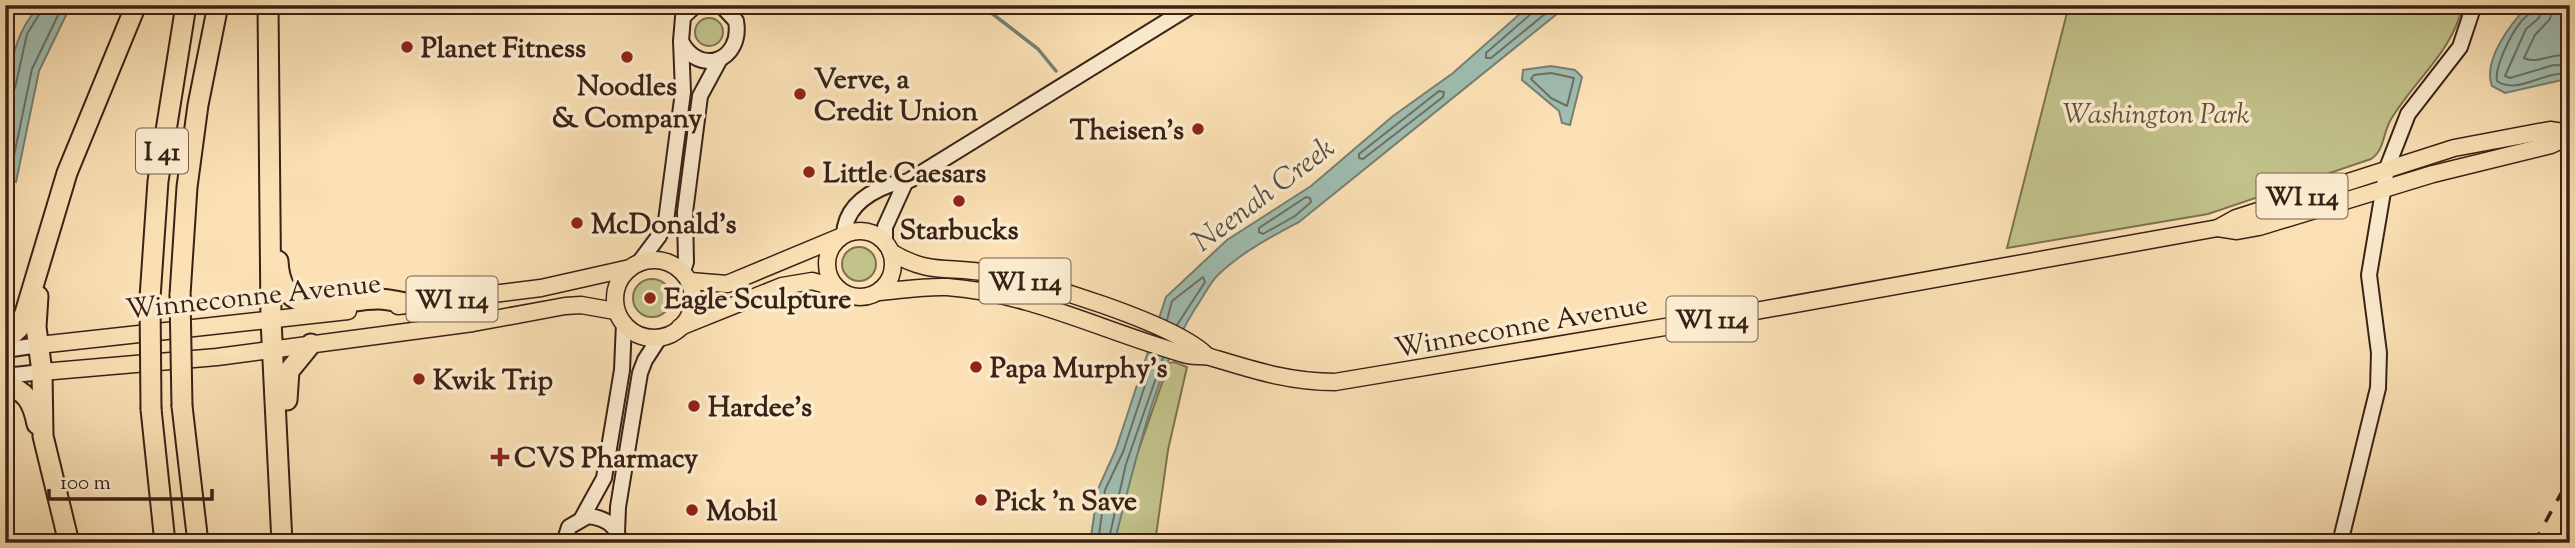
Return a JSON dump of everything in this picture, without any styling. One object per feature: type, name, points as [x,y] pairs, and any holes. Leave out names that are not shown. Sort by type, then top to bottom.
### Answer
[{"type":"highway","points":[[5,341],[19,328],[40,270],[67,173],[136,5]]},
{"type":"highway","name":"I 41","points":[[165,543],[151,409],[150,298],[158,181],[186,5]]},
{"type":"highway","name":"I 41","points":[[198,543],[182,406],[180,295],[187,187],[198,105],[218,5]]},
{"type":"highway","points":[[268,5],[267,121],[272,225],[271,320],[282,498],[282,543]]},
{"type":"highway","points":[[272,225],[277,244],[278,270],[284,284],[298,300],[316,306],[379,299],[410,304]]},
{"type":"highway","points":[[40,270],[36,327],[42,372],[43,436],[69,543]]},
{"type":"highway","points":[[282,498],[290,474],[285,382],[291,367],[312,344]]},
{"type":"highway","points":[[5,385],[18,389],[30,400],[37,428],[43,436]]},
{"type":"main road","points":[[564,543],[569,527],[582,518],[604,478],[622,370],[617,287],[659,236],[666,221],[682,92],[680,24],[695,5]]},
{"type":"main road","points":[[721,5],[736,21]]},
{"type":"main road","points":[[680,327],[692,305],[686,276],[685,212],[700,96],[720,59],[737,41],[738,5]]},
{"type":"main road","points":[[837,288],[830,279],[827,260],[829,250],[842,236],[852,208],[881,189],[905,183],[1193,5]]},
{"type":"main road","points":[[2340,543],[2378,388],[2379,353],[2369,275],[2387,168],[2408,114],[2460,47],[2474,5]]},
{"type":"main road","points":[[681,41],[692,56],[711,61],[720,59]]},
{"type":"main road","name":"Winneconne Avenue","points":[[2218,228],[2236,218],[2438,152],[2550,130],[2570,134]]},
{"type":"main road","name":"Winneconne Avenue","points":[[878,292],[958,289],[1029,303],[1154,335],[1207,356],[1275,377],[1299,381],[1346,381],[2218,228],[2237,231],[2282,222],[2433,174],[2551,145],[2570,134]]},
{"type":"main road","points":[[887,240],[905,183]]},
{"type":"main road","points":[[619,538],[618,507],[640,373],[660,337],[782,286],[812,281],[855,296],[878,292],[891,274],[881,189]]},
{"type":"main road","points":[[634,266],[662,261],[686,276],[727,284],[842,236],[868,232],[887,240]]},
{"type":"main road","name":"Winneconne Avenue","points":[[887,240],[924,268],[987,272],[1020,280],[1102,305],[1154,335]]},
{"type":"main road","name":"Winneconne Avenue","points":[[5,350],[541,288],[634,266]]},
{"type":"main road","name":"Winneconne Avenue","points":[[5,376],[273,349],[472,323],[565,306],[581,305],[619,317]]},
{"type":"main road","points":[[619,317],[646,336],[660,337]]},
{"type":"main road","points":[[582,518],[606,520],[619,538]]},
{"type":"green space","name":"Washington Park","points":[[2069,5],[2463,5],[2450,38],[2390,121],[2381,147],[2371,159],[2208,214],[2007,248]]},
{"type":"green space","points":[[709,18],[719,22],[723,32],[719,42],[709,46],[699,42],[695,32],[699,22]]},
{"type":"green space","points":[[859,247],[871,252],[876,264],[871,276],[859,281],[847,276],[842,264],[847,252]]},
{"type":"green space","points":[[652,279],[665,285],[671,298],[665,311],[652,317],[639,311],[633,298],[639,285]]},
{"type":"green space","points":[[1169,363],[1187,367],[1168,450],[1155,543],[1114,543],[1133,466]]},
{"type":"water","points":[[42,5],[71,5],[39,71],[16,182],[5,179],[8,86],[18,39],[28,20]]},
{"type":"water","points":[[1530,5],[1568,5],[1299,222],[1247,252],[1214,280],[1184,328],[1158,387],[1138,450],[1114,543],[1090,543],[1098,489],[1116,449],[1166,297],[1227,240],[1311,186],[1393,116],[1453,73]]},
{"type":"water","points":[[2529,5],[2570,5],[2570,82],[2562,80],[2505,93],[2492,86],[2491,65],[2500,42]]},
{"type":"water","points":[[1551,66],[1575,70],[1582,77],[1570,125],[1562,123],[1559,111],[1522,80],[1523,70]]},
{"type":"waterway","points":[[981,5],[1038,49],[1056,71]]},
{"type":"railway","points":[[2534,543],[2570,477]]},
{"type":"place","name":"Planet Fitness","points":[[407,47]]},
{"type":"place","name":"Noodles & Company","points":[[627,57]]},
{"type":"place","name":"Verve, a Credit Union","points":[[800,94]]},
{"type":"place","name":"Theisen's","points":[[1198,129]]},
{"type":"place","name":"Little Caesars","points":[[809,172]]},
{"type":"place","name":"Starbucks","points":[[959,201]]},
{"type":"place","name":"McDonald's","points":[[577,223]]},
{"type":"place","name":"Eagle Sculpture","points":[[650,298]]},
{"type":"place","name":"Papa Murphy's","points":[[976,367]]},
{"type":"place","name":"Kwik Trip","points":[[419,379]]},
{"type":"place","name":"Hardee's","points":[[694,406]]},
{"type":"place","name":"CVS Pharmacy","points":[[500,457]]},
{"type":"place","name":"Pick 'n Save","points":[[981,500]]},
{"type":"place","name":"Mobil","points":[[692,510]]},
{"type":"water label","name":"Neenah Creek","points":[[1263,194]]}]
